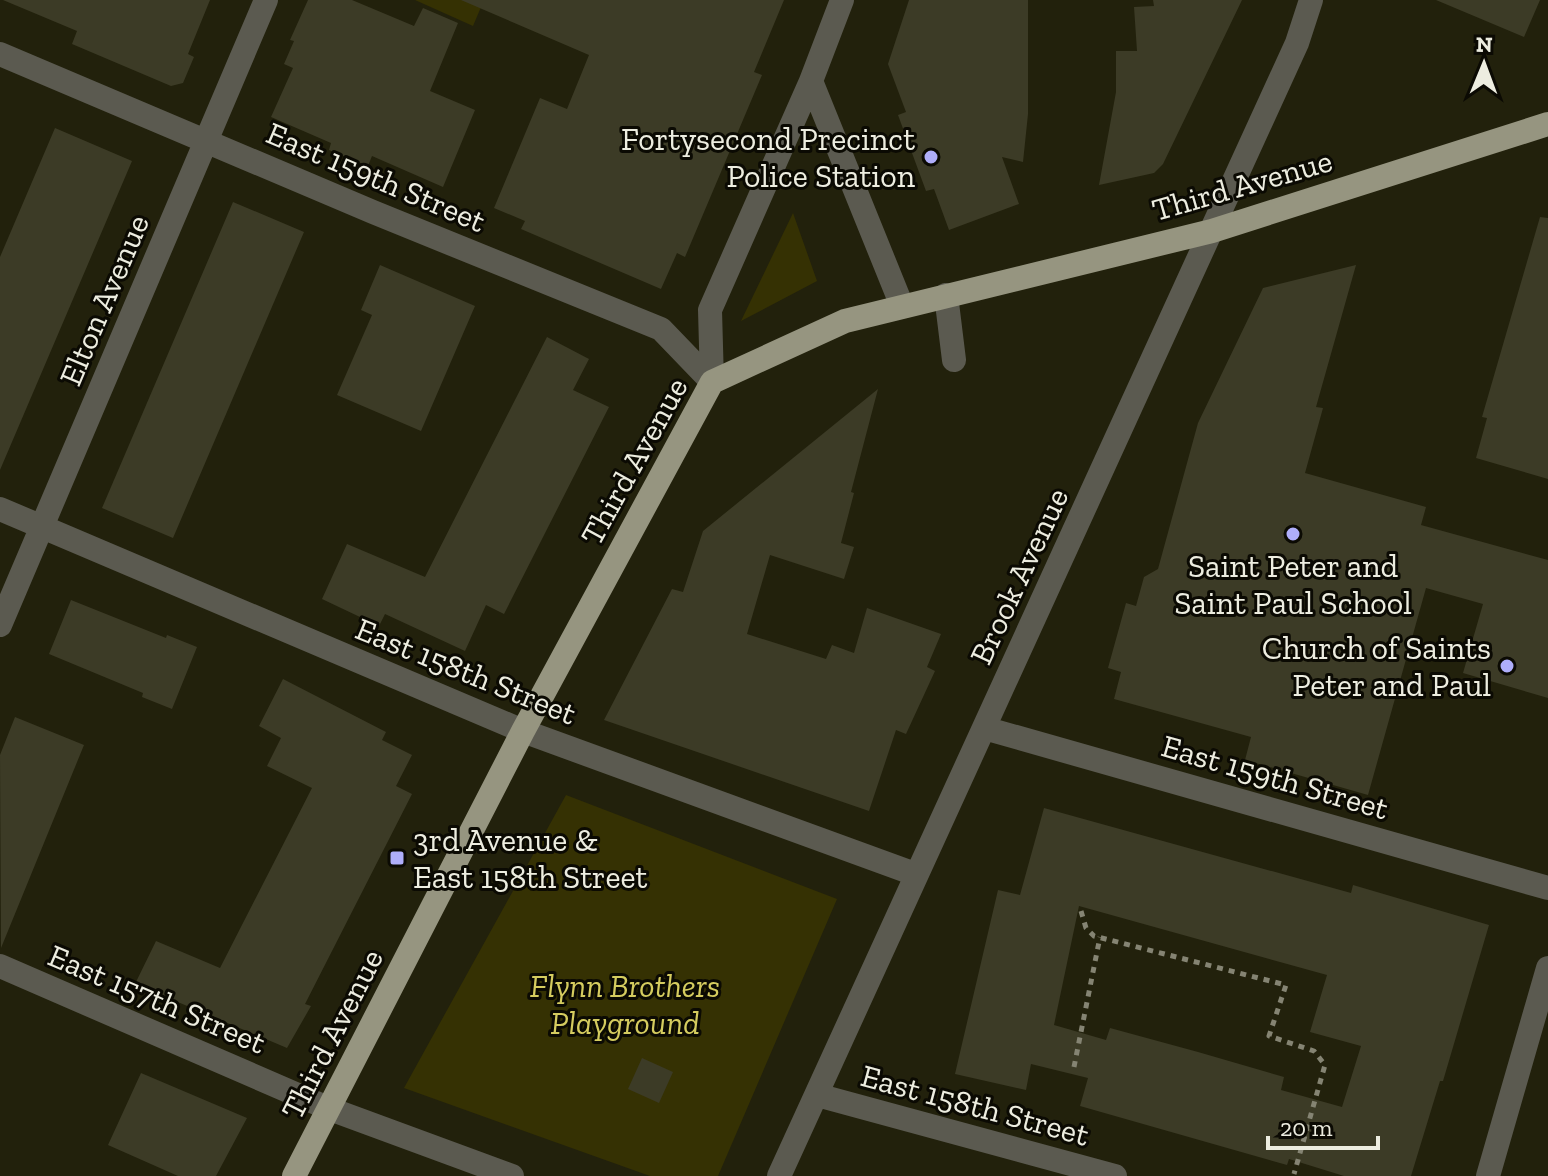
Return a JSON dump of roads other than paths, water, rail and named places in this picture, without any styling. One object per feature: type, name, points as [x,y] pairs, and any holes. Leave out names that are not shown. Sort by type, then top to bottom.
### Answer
[{"type":"main road","name":"Third Avenue","points":[[294,1176],[523,731],[712,382],[845,321],[1212,231],[1548,124]]},
{"type":"street","name":"Elton Avenue","points":[[0,625],[266,0]]},
{"type":"street","points":[[712,382],[710,310],[811,81],[842,0]]},
{"type":"street","name":"Brook Avenue","points":[[779,1176],[1212,231],[1297,43],[1311,0]]},
{"type":"street","name":"East 159th Street","points":[[0,54],[661,329],[712,382]]},
{"type":"street","points":[[811,81],[902,306]]},
{"type":"street","points":[[946,295],[954,360]]},
{"type":"street","name":"East 158th Street","points":[[0,509],[523,731],[915,874]]},
{"type":"street","name":"East 159th Street","points":[[984,728],[1548,888]]},
{"type":"street","name":"East 157th Street","points":[[0,966],[330,1109],[512,1176]]},
{"type":"street","points":[[1488,1176],[1548,968]]},
{"type":"street","name":"East 158th Street","points":[[817,1095],[1115,1176]]},
{"type":"place","name":"Fortysecond Precinct Police Station","points":[[931,157]]},
{"type":"place","name":"Saint Peter and Saint Paul School","points":[[1293,534]]},
{"type":"place","name":"Church of Saints Peter and Paul","points":[[1507,666]]},
{"type":"place","name":"3rd Avenue & East 158th Street","points":[[397,858]]},
{"type":"park label","name":"Flynn Brothers Playground","points":[[625,1004]]}]
